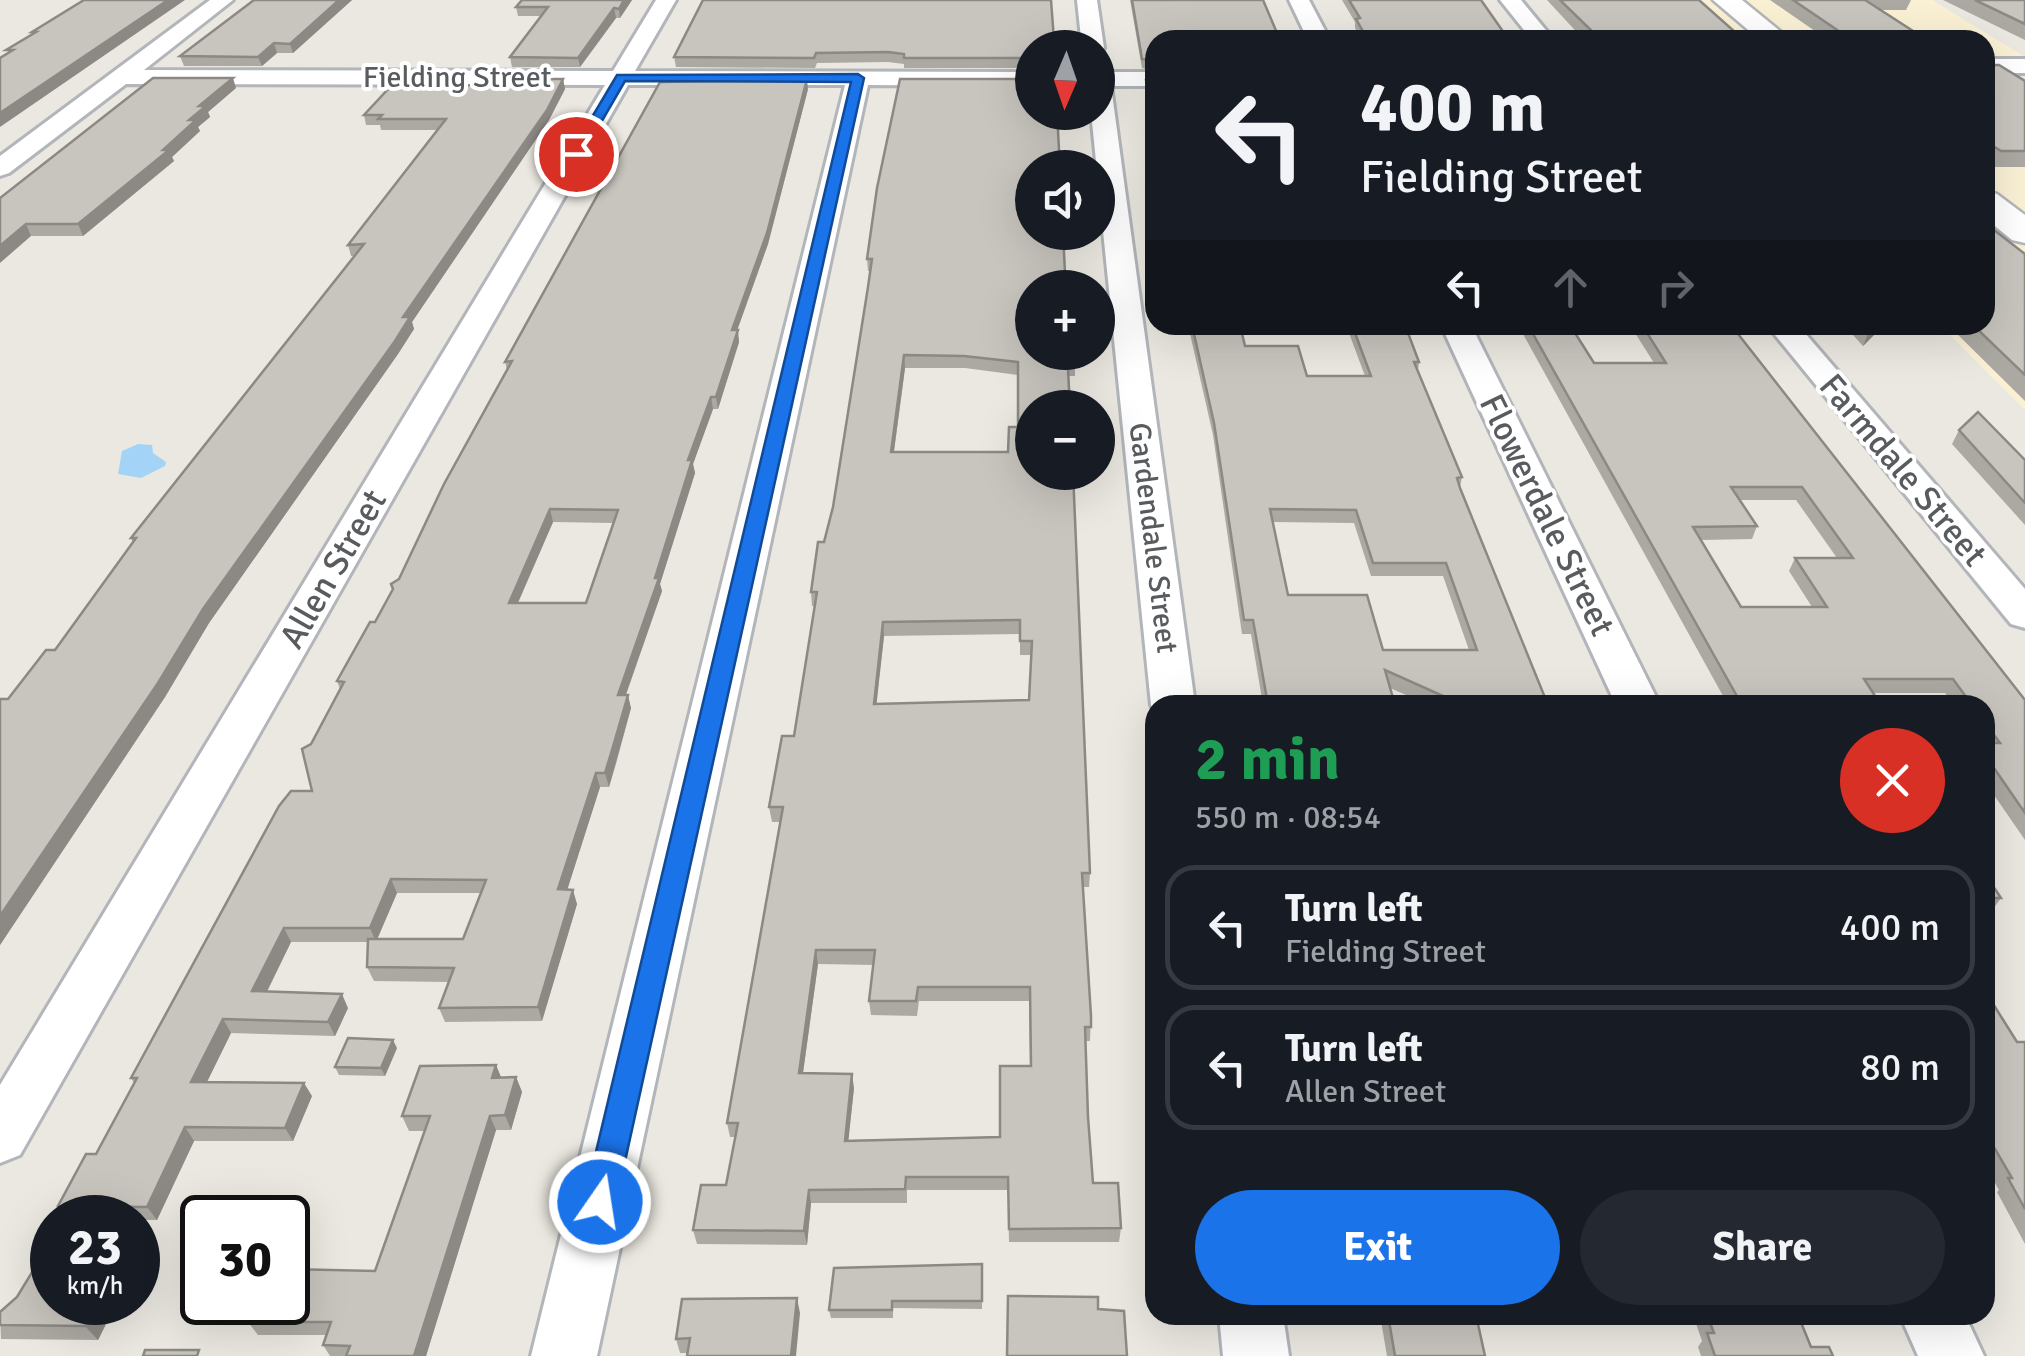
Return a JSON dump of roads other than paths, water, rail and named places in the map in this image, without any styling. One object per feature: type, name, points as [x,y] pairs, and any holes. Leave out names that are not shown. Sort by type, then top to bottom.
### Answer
[{"type":"street","points":[[0,168],[223,0]]},
{"type":"street","name":"Allen Street","points":[[0,1137],[666,0]]},
{"type":"street","points":[[1087,0],[1091,30]]},
{"type":"street","points":[[1300,0],[1314,30]]},
{"type":"street","points":[[1510,0],[1535,30]]},
{"type":"street","points":[[1726,0],[1764,30]]},
{"type":"street","points":[[1995,66],[2025,66]]},
{"type":"street","name":"Fielding Street","points":[[122,77],[1015,79]]},
{"type":"street","points":[[564,1356],[858,78]]},
{"type":"street","points":[[1115,78],[1145,79]]},
{"type":"street","name":"Gardendale Street","points":[[1104,130],[1173,695]]},
{"type":"street","points":[[1995,209],[2025,232]]},
{"type":"street","name":"Flowerdale Street","points":[[1461,335],[1633,695]]},
{"type":"street","name":"Farmdale Street","points":[[1790,335],[2025,616]]},
{"type":"street","points":[[1252,1325],[1256,1356]]},
{"type":"street","points":[[1937,1325],[1951,1356]]},
{"type":"water","points":[[138,444],[152,445],[153,453],[166,462],[165,466],[141,478],[118,474],[122,451]]}]
